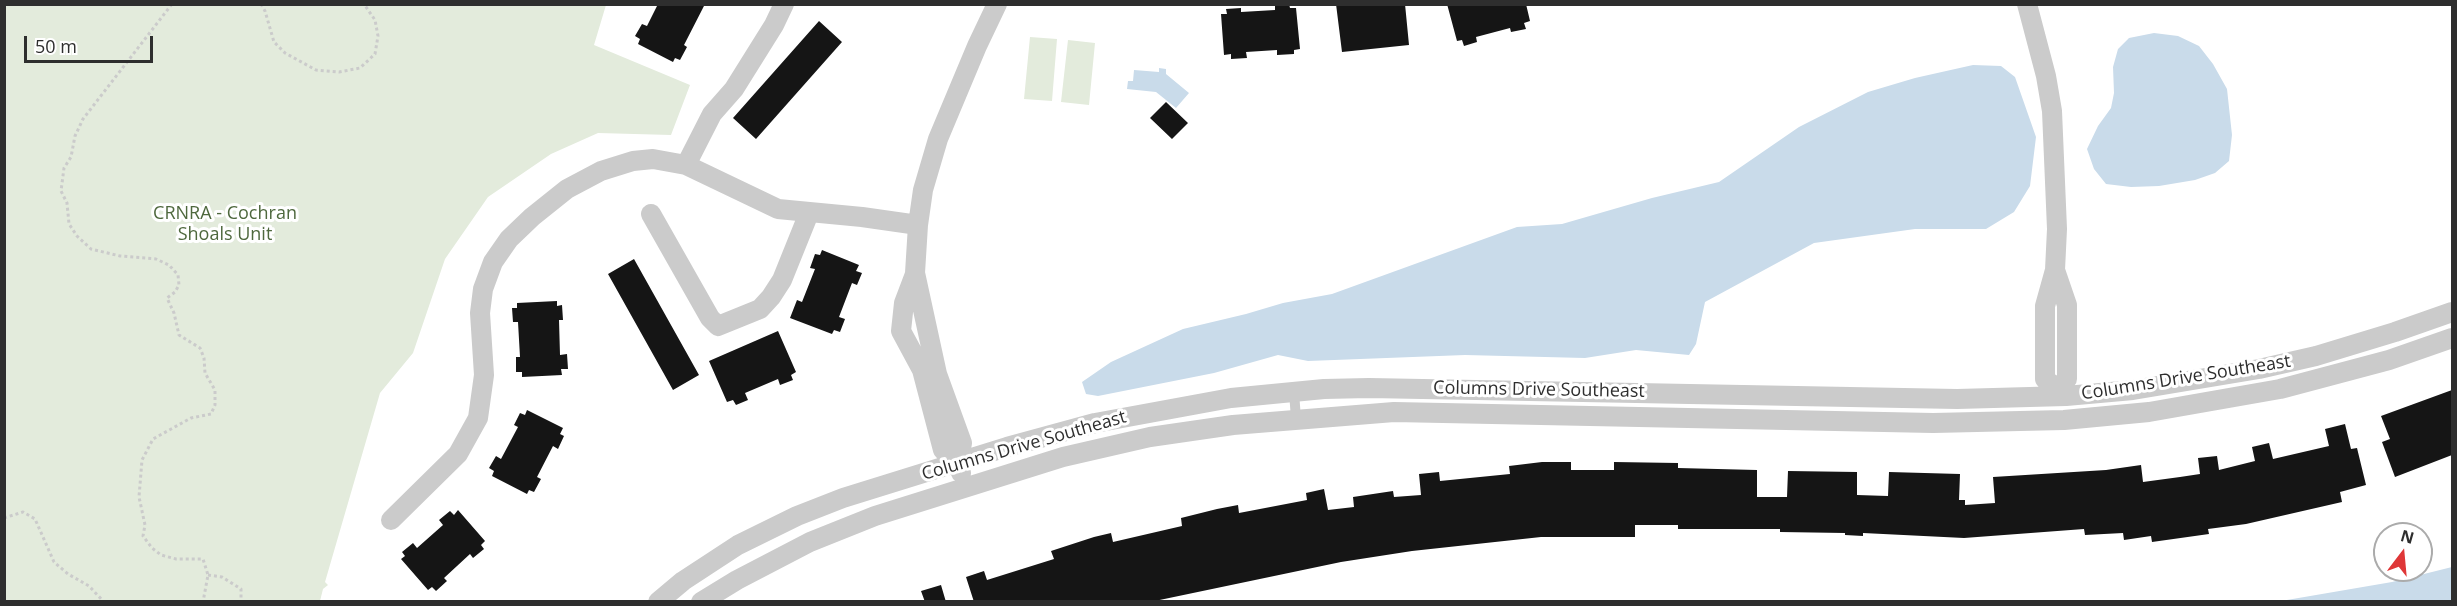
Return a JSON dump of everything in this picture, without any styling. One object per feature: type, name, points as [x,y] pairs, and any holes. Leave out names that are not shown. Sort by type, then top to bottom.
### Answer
[{"type":"street","points":[[686,165],[712,114],[746,71],[784,4]]},
{"type":"street","points":[[966,487],[958,464],[943,450],[915,273],[918,225],[923,190],[938,139],[997,4]]},
{"type":"street","points":[[2026,4],[2046,76],[2052,111],[2057,229],[2055,270],[2067,305],[2067,379],[2057,393]]},
{"type":"street","points":[[391,520],[458,454],[478,418],[484,375],[480,313],[483,289],[493,262],[509,239],[567,189],[601,171],[633,161],[653,159],[686,165],[778,209],[918,225]]},
{"type":"street","points":[[651,214],[710,318],[718,326],[760,309],[771,297],[782,280],[809,213]]},
{"type":"street","points":[[915,273],[904,303],[900,326],[904,338],[930,376]]},
{"type":"street","name":"Columns Drive Southeast","points":[[693,593],[738,545],[797,516],[843,498],[1007,447],[1095,423],[1231,398],[1369,388],[1957,399],[2133,390],[2259,369],[2395,332],[2452,312]]},
{"type":"street","name":"Columns Drive Southeast","points":[[658,602],[746,575],[810,542],[875,516],[966,487],[1104,447],[1233,425],[1296,418],[1394,412],[1933,423],[2059,420],[2149,412],[2280,389],[2389,360],[2452,338]]},
{"type":"lane","points":[[1294,392],[1296,418]]},
{"type":"lane","points":[[1614,392],[1614,416]]},
{"type":"lane","points":[[2057,393],[2059,420]]},
{"type":"path","points":[[172,4],[82,119],[75,136],[71,158],[64,168],[61,191],[67,202],[69,224],[77,236],[91,249],[120,256],[156,259],[170,265],[178,275],[179,285],[175,292],[167,298],[174,313],[179,335],[200,348],[204,358],[205,373],[215,390],[215,405],[211,414],[191,418],[153,439],[142,460],[139,497],[146,525],[143,536],[152,548],[161,555],[176,559],[202,559],[208,575],[203,602]]},
{"type":"path","points":[[261,4],[274,42],[285,53],[316,70],[339,72],[360,68],[375,54],[378,36],[375,20],[364,4]]},
{"type":"path","points":[[4,518],[23,512],[35,519],[54,562],[68,574],[89,586],[104,602]]},
{"type":"path","points":[[208,575],[222,577],[241,590],[241,602]]},
{"type":"green space","name":"CRNRA - Cochran Shoals Unit","points":[[4,5],[606,5],[594,45],[690,85],[671,135],[598,133],[551,154],[488,197],[445,259],[413,353],[380,393],[325,582],[328,585],[323,589],[320,601],[5,601]]},
{"type":"green space","points":[[1030,37],[1057,39],[1052,101],[1024,99]]},
{"type":"green space","points":[[1068,40],[1095,43],[1089,105],[1061,102]]},
{"type":"water","points":[[2154,33],[2178,36],[2199,46],[2213,64],[2227,89],[2232,135],[2229,161],[2215,173],[2195,180],[2159,186],[2131,187],[2106,184],[2094,169],[2087,149],[2098,126],[2111,108],[2114,93],[2113,67],[2118,49],[2129,38]]},
{"type":"water","points":[[1973,65],[2001,66],[2015,77],[2036,137],[2030,186],[2014,212],[1986,229],[1915,229],[1814,243],[1705,302],[1696,344],[1689,355],[1636,350],[1585,358],[1465,355],[1308,361],[1278,355],[1214,373],[1098,396],[1086,394],[1082,382],[1111,362],[1183,329],[1283,303],[1332,294],[1517,227],[1562,224],[1652,198],[1719,182],[1799,127],[1868,92],[1915,78]]},
{"type":"water","points":[[1159,68],[1166,69],[1166,74],[1189,93],[1176,108],[1156,92],[1127,89],[1128,81],[1133,81],[1134,70],[1159,72]]},
{"type":"water","points":[[2452,567],[2452,601],[2281,601],[2392,582],[2433,582],[2433,572]]},
{"type":"building","points":[[658,4],[705,4],[684,45],[687,47],[680,60],[675,58],[673,62],[638,44],[640,39],[635,36],[642,24],[647,26]]},
{"type":"building","points":[[1275,4],[1289,4],[1290,8],[1296,8],[1300,49],[1294,50],[1294,54],[1277,55],[1277,50],[1246,52],[1247,58],[1231,59],[1231,54],[1224,55],[1221,14],[1227,14],[1226,9],[1241,8],[1241,12],[1275,10]]},
{"type":"building","points":[[1336,4],[1405,4],[1409,45],[1342,52]]},
{"type":"building","points":[[1447,4],[1526,4],[1530,21],[1524,23],[1526,29],[1511,32],[1510,28],[1476,37],[1477,42],[1464,46],[1462,40],[1457,41]]},
{"type":"building","points":[[819,21],[842,42],[756,139],[733,118]]},
{"type":"building","points":[[1166,102],[1188,123],[1172,139],[1150,118]]},
{"type":"building","points":[[822,250],[859,265],[856,271],[862,273],[857,285],[852,283],[839,317],[845,319],[840,332],[834,330],[832,334],[790,318],[797,300],[802,302],[815,269],[810,268],[815,254],[820,255]]},
{"type":"building","points":[[634,259],[699,375],[673,390],[608,274]]},
{"type":"building","points":[[557,301],[557,306],[562,305],[563,320],[559,320],[560,355],[567,354],[568,369],[561,369],[562,375],[522,377],[522,372],[516,372],[516,357],[520,357],[518,322],[513,322],[512,308],[517,308],[517,303]]},
{"type":"building","points":[[778,331],[796,372],[791,375],[793,380],[780,385],[778,379],[745,393],[748,400],[736,405],[733,400],[727,402],[709,361]]},
{"type":"building","points":[[2452,390],[2452,455],[2395,477],[2382,442],[2390,439],[2381,416]]},
{"type":"building","points":[[527,410],[563,428],[560,434],[564,436],[558,449],[553,446],[537,477],[541,479],[534,492],[529,490],[527,494],[492,476],[494,471],[489,468],[496,456],[501,459],[518,427],[514,425],[520,413],[525,415]]},
{"type":"building","points":[[2345,424],[2351,449],[2357,448],[2366,485],[2340,492],[2342,502],[2246,524],[2208,529],[2209,534],[2152,542],[2151,536],[2124,540],[2123,533],[2085,535],[2084,529],[1964,538],[1780,532],[1780,529],[1678,529],[1678,525],[1635,525],[1635,537],[1541,537],[1412,551],[1341,562],[1150,602],[974,602],[966,577],[984,571],[987,580],[1054,559],[1051,551],[1094,537],[1111,533],[1113,542],[1182,526],[1181,518],[1238,505],[1239,513],[1307,500],[1306,493],[1324,489],[1328,510],[1354,507],[1353,497],[1393,491],[1394,497],[1421,495],[1419,474],[1439,472],[1440,481],[1510,474],[1509,466],[1542,462],[1571,462],[1571,470],[1614,470],[1614,462],[1678,463],[1678,468],[1757,470],[1757,497],[1787,497],[1788,471],[1857,472],[1857,495],[1888,496],[1889,472],[1960,474],[1959,500],[1965,500],[1965,505],[1995,503],[1993,477],[2106,470],[2141,465],[2143,482],[2200,474],[2198,458],[2217,456],[2219,470],[2255,461],[2252,447],[2269,443],[2273,459],[2329,446],[2325,429]]},
{"type":"building","points":[[458,510],[485,541],[481,545],[484,549],[473,558],[470,554],[444,578],[447,581],[436,591],[432,587],[428,590],[401,559],[405,556],[402,552],[413,543],[417,548],[443,525],[439,520],[450,511],[454,515]]},
{"type":"building","points":[[941,585],[946,602],[925,602],[921,591]]}]
